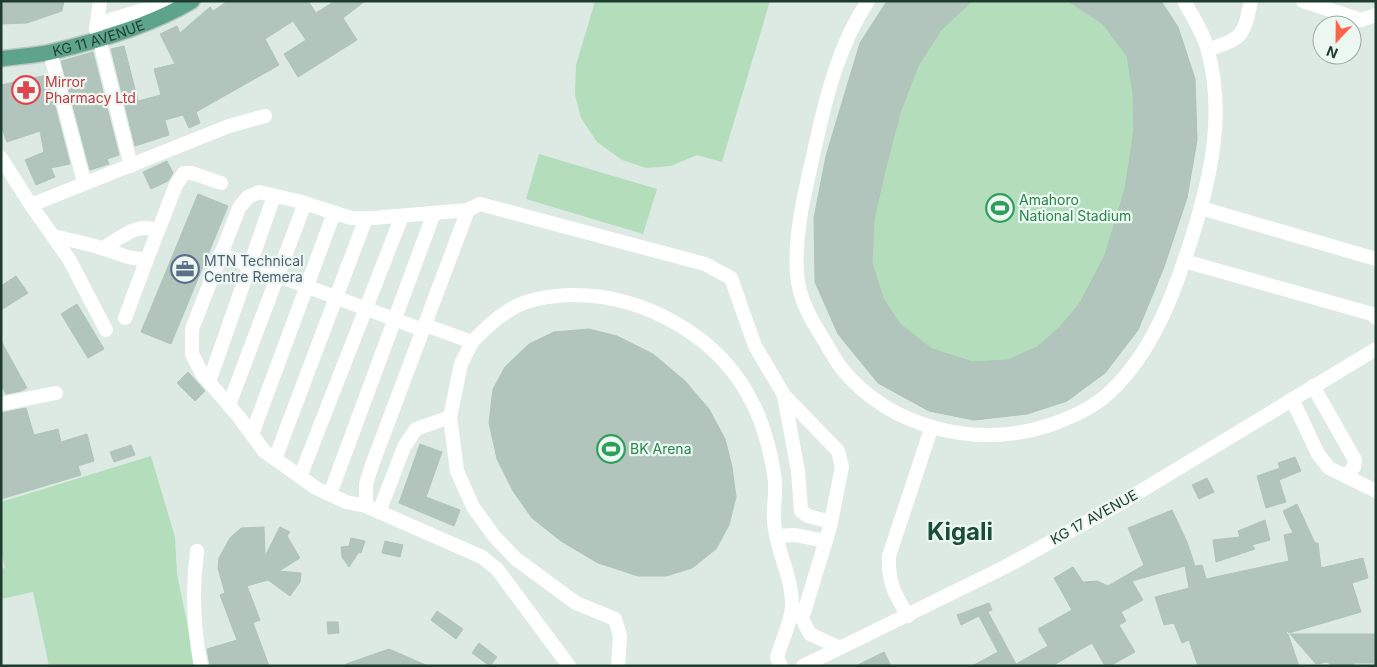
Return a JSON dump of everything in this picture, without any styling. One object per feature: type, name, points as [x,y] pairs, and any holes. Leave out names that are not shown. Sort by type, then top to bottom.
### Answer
[{"type":"main road","name":"KG 11 AVENUE","points":[[1,59],[50,52],[97,33],[141,25],[188,3]]},
{"type":"street","points":[[100,1],[97,33],[131,166]]},
{"type":"street","points":[[868,1],[858,16],[842,50],[819,127],[803,200],[797,275],[804,306],[842,369],[870,395],[905,417],[931,429],[960,434],[997,435],[1032,430],[1070,418],[1107,395],[1136,364],[1158,326],[1184,261],[1201,208],[1216,132],[1217,95],[1208,50],[1184,1]]},
{"type":"street","points":[[1208,50],[1235,40],[1241,35],[1245,28],[1252,1]]},
{"type":"street","points":[[1303,1],[1361,20],[1376,16]]},
{"type":"street","points":[[50,52],[84,182]]},
{"type":"street","points":[[31,205],[84,182],[131,166],[229,126],[265,116]]},
{"type":"street","points":[[1,158],[69,259],[106,330]]},
{"type":"street","points":[[124,318],[176,185],[184,173],[192,173],[221,183]]},
{"type":"street","points":[[569,666],[529,610],[490,563],[482,557],[372,509],[346,502],[300,477],[264,451],[209,382],[192,354],[192,330],[239,208],[248,197],[259,192],[306,203],[351,218],[468,210],[480,204],[705,264],[731,278],[754,346],[784,395],[838,451],[842,466],[831,522],[802,619],[810,634],[840,648]]},
{"type":"street","points":[[209,382],[274,196]]},
{"type":"street","points":[[229,405],[306,203]]},
{"type":"street","points":[[1201,208],[1376,259]]},
{"type":"street","points":[[372,509],[366,484],[372,465],[468,210]]},
{"type":"street","points":[[252,434],[334,213]]},
{"type":"street","points":[[330,494],[434,213]]},
{"type":"street","points":[[300,477],[402,216]]},
{"type":"street","points":[[275,459],[366,218]]},
{"type":"street","points":[[103,248],[140,226],[158,231]]},
{"type":"street","points":[[54,236],[103,248],[124,258],[147,259]]},
{"type":"street","points":[[220,254],[395,319],[472,342]]},
{"type":"street","points":[[1184,261],[1372,314],[1376,318]]},
{"type":"street","points":[[618,666],[620,636],[615,619],[576,603],[516,559],[494,536],[473,506],[457,471],[450,417],[461,364],[472,342],[512,308],[538,298],[559,295],[596,295],[653,311],[678,324],[710,346],[732,373],[752,403],[760,421],[775,480],[774,522],[791,587],[792,609],[777,658],[781,666]]},
{"type":"street","name":"KG 17 AVENUE","points":[[803,666],[908,616],[1121,503],[1376,349]]},
{"type":"street","points":[[1313,386],[1355,460],[1354,467],[1346,476]]},
{"type":"street","points":[[1,404],[56,393]]},
{"type":"street","points":[[784,395],[798,471],[801,511],[808,516],[831,522]]},
{"type":"street","points":[[1292,399],[1318,454],[1329,468],[1376,492]]},
{"type":"street","points":[[372,509],[404,447],[416,429],[450,417]]},
{"type":"street","points":[[908,616],[892,589],[889,575],[889,556],[931,429]]},
{"type":"street","points":[[777,536],[795,535],[826,541]]},
{"type":"street","points":[[197,551],[192,589],[195,637],[201,666]]},
{"type":"green space","points":[[595,1],[770,1],[722,162],[697,155],[671,166],[646,168],[622,160],[597,142],[581,118],[575,95],[576,65]]},
{"type":"green space","name":"Amahoro National Stadium","points":[[887,1],[1161,1],[1178,27],[1195,79],[1197,140],[1187,198],[1164,267],[1138,330],[1105,373],[1067,401],[1027,414],[974,420],[929,411],[878,383],[838,334],[826,156],[860,43]]},
{"type":"green space","points":[[539,154],[657,189],[643,234],[526,199]]},
{"type":"green space","points":[[151,456],[175,537],[177,574],[196,666],[49,666],[33,592],[1,599],[1,569],[5,568],[1,550],[1,502]]},
{"type":"building","points":[[1,1],[64,1],[62,11],[27,23],[1,24]]},
{"type":"building","points":[[228,1],[308,1],[316,13],[335,1],[365,1],[343,18],[357,40],[298,77],[284,54],[306,40],[293,21],[265,39],[279,65],[196,112],[200,123],[189,128],[183,115],[165,120],[169,135],[135,146],[111,49],[124,46],[138,101],[161,95],[154,69],[175,64],[160,34],[177,26],[180,33],[210,7],[213,11]]},
{"type":"building","points":[[887,1],[972,1],[941,30],[918,66],[900,113],[874,219],[872,263],[883,298],[900,324],[932,349],[973,362],[1008,360],[1037,347],[1059,328],[1080,303],[1105,255],[1125,189],[1134,130],[1133,93],[1127,56],[1103,24],[1068,1],[1161,1],[1178,27],[1195,79],[1197,140],[1187,198],[1164,267],[1138,330],[1105,373],[1067,401],[1027,414],[974,420],[929,411],[878,383],[838,334],[815,282],[814,218],[826,156],[860,43]]},
{"type":"building","points":[[93,52],[119,155],[107,159],[109,164],[90,170],[61,61]]},
{"type":"building","points":[[47,75],[70,164],[51,168],[55,177],[36,185],[25,160],[44,152],[40,131],[7,142],[1,126],[1,85]]},
{"type":"building","points":[[167,161],[173,173],[168,181],[151,189],[143,172]]},
{"type":"building","name":"MTN Technical Centre Remera","points":[[198,194],[228,206],[171,344],[141,332]]},
{"type":"building","points":[[16,276],[28,293],[1,310],[1,286]]},
{"type":"building","points":[[77,304],[104,349],[88,358],[61,314]]},
{"type":"building","name":"BK Arena","points":[[589,329],[617,336],[653,354],[685,381],[709,409],[725,439],[732,467],[736,497],[729,525],[716,549],[692,568],[666,576],[638,576],[598,563],[561,541],[532,518],[513,491],[497,459],[489,423],[493,389],[505,367],[529,344],[554,332]]},
{"type":"building","points":[[1,341],[27,388],[21,391],[6,394],[1,385]]},
{"type":"building","points":[[188,372],[205,391],[195,401],[177,383]]},
{"type":"building","points":[[26,408],[34,435],[58,429],[61,442],[87,434],[94,461],[78,466],[81,475],[1,499],[1,413]]},
{"type":"building","points":[[420,444],[442,452],[426,497],[460,510],[454,526],[399,503]]},
{"type":"building","points":[[131,445],[135,455],[114,462],[110,452]]},
{"type":"building","points":[[1295,457],[1301,471],[1279,480],[1286,502],[1266,508],[1257,476],[1280,468],[1278,463]]},
{"type":"building","points":[[1207,478],[1214,492],[1199,499],[1192,485]]},
{"type":"building","points":[[1297,504],[1315,543],[1318,543],[1321,568],[1363,558],[1368,578],[1352,583],[1361,612],[1289,633],[1287,631],[1286,634],[1288,634],[1299,666],[1198,666],[1189,640],[1182,643],[1174,623],[1164,625],[1155,597],[1189,588],[1185,566],[1132,581],[1143,600],[1121,612],[1126,621],[1119,625],[1135,652],[1110,666],[1105,666],[1092,643],[1052,666],[972,666],[998,652],[979,616],[961,625],[957,615],[989,603],[992,610],[988,612],[1016,664],[1048,646],[1038,629],[1072,610],[1054,578],[1073,567],[1083,582],[1097,581],[1108,586],[1144,565],[1128,528],[1172,510],[1187,542],[1195,566],[1202,565],[1206,579],[1289,561],[1284,535],[1293,533],[1283,511]]},
{"type":"building","points":[[1265,520],[1270,540],[1252,545],[1255,549],[1216,562],[1213,540],[1240,537],[1238,531]]},
{"type":"building","points":[[264,527],[265,556],[280,527],[290,532],[287,536],[300,558],[279,571],[301,573],[300,582],[290,596],[268,580],[247,586],[260,620],[253,623],[269,666],[210,666],[207,649],[237,640],[220,595],[225,593],[218,568],[219,558],[230,538],[241,528]]},
{"type":"building","points":[[351,538],[365,541],[361,553],[359,552],[349,567],[342,557],[341,547],[349,546]]},
{"type":"building","points":[[385,541],[403,545],[400,557],[382,553]]},
{"type":"building","points":[[437,611],[463,629],[456,639],[431,620]]},
{"type":"building","points":[[327,622],[338,622],[339,633],[328,634]]},
{"type":"building","points":[[1290,634],[1376,634],[1376,663],[1353,663],[1354,666],[1331,666],[1328,662],[1316,664]]},
{"type":"building","points":[[479,643],[497,657],[490,666],[472,653]]},
{"type":"building","points":[[389,649],[428,666],[346,666],[346,664]]},
{"type":"building","points":[[884,652],[891,666],[856,666]]},
{"type":"place","name":"Mirror Pharmacy Ltd","points":[[26,90]]},
{"type":"place","name":"Amahoro National Stadium","points":[[1000,208]]},
{"type":"place","name":"MTN Technical Centre Remera","points":[[185,269]]},
{"type":"place","name":"BK Arena","points":[[611,449]]},
{"type":"district","name":"Kigali","points":[[960,532]]}]
